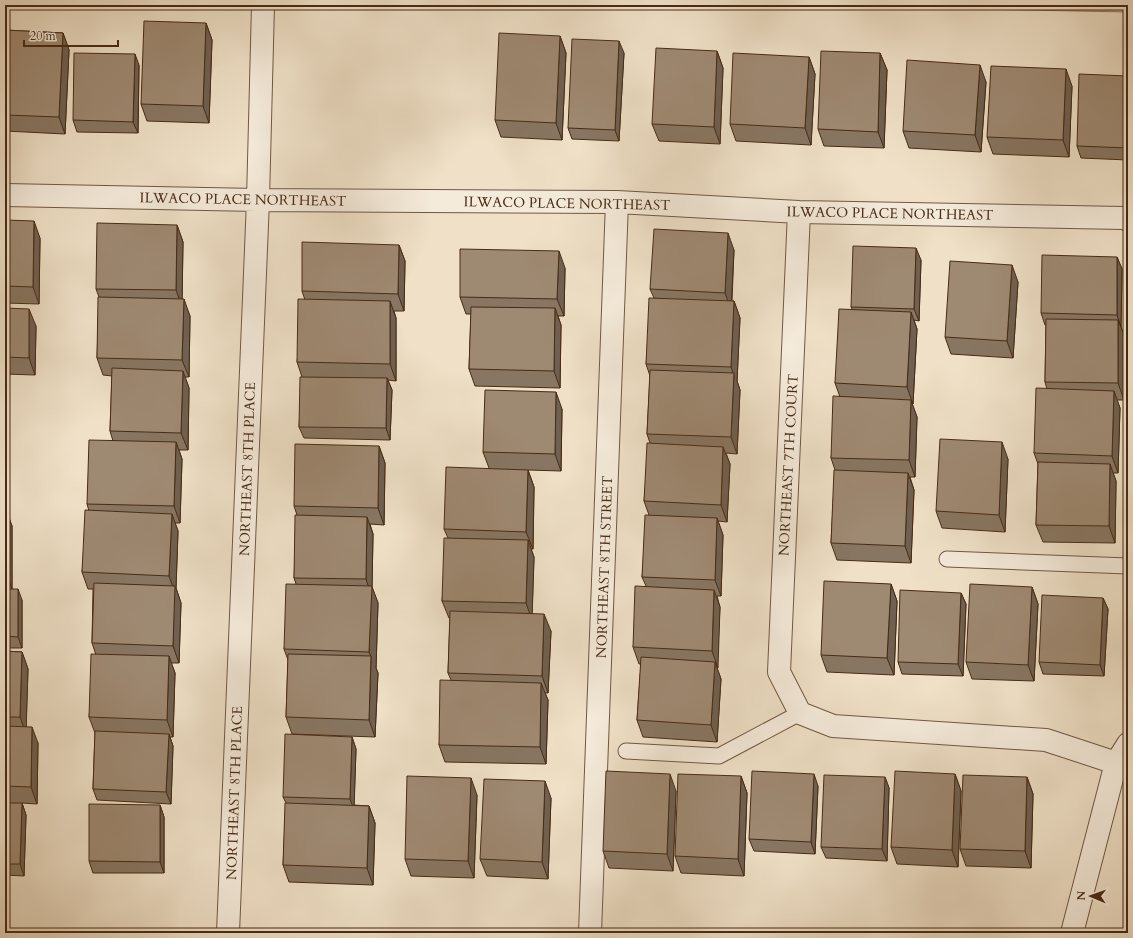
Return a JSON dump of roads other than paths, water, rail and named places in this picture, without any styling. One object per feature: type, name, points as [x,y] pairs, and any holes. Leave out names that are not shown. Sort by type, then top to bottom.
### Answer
[{"type":"street","name":"NORTHEAST 8TH PLACE","points":[[228,933],[258,200],[264,5]]},
{"type":"street","name":"ILWACO PLACE NORTHEAST","points":[[5,195],[258,200],[617,202],[800,212],[1124,218],[1128,220]]},
{"type":"street","name":"NORTHEAST 8TH STREET","points":[[590,933],[617,202]]},
{"type":"street","name":"NORTHEAST 7TH COURT","points":[[800,212],[779,672],[800,713]]},
{"type":"street","points":[[800,713],[833,726],[1046,740],[1116,763]]},
{"type":"street","points":[[1072,933],[1116,763],[1128,744]]},
{"type":"lane","points":[[947,559],[1128,566]]},
{"type":"lane","points":[[626,750],[719,756],[800,713]]}]
